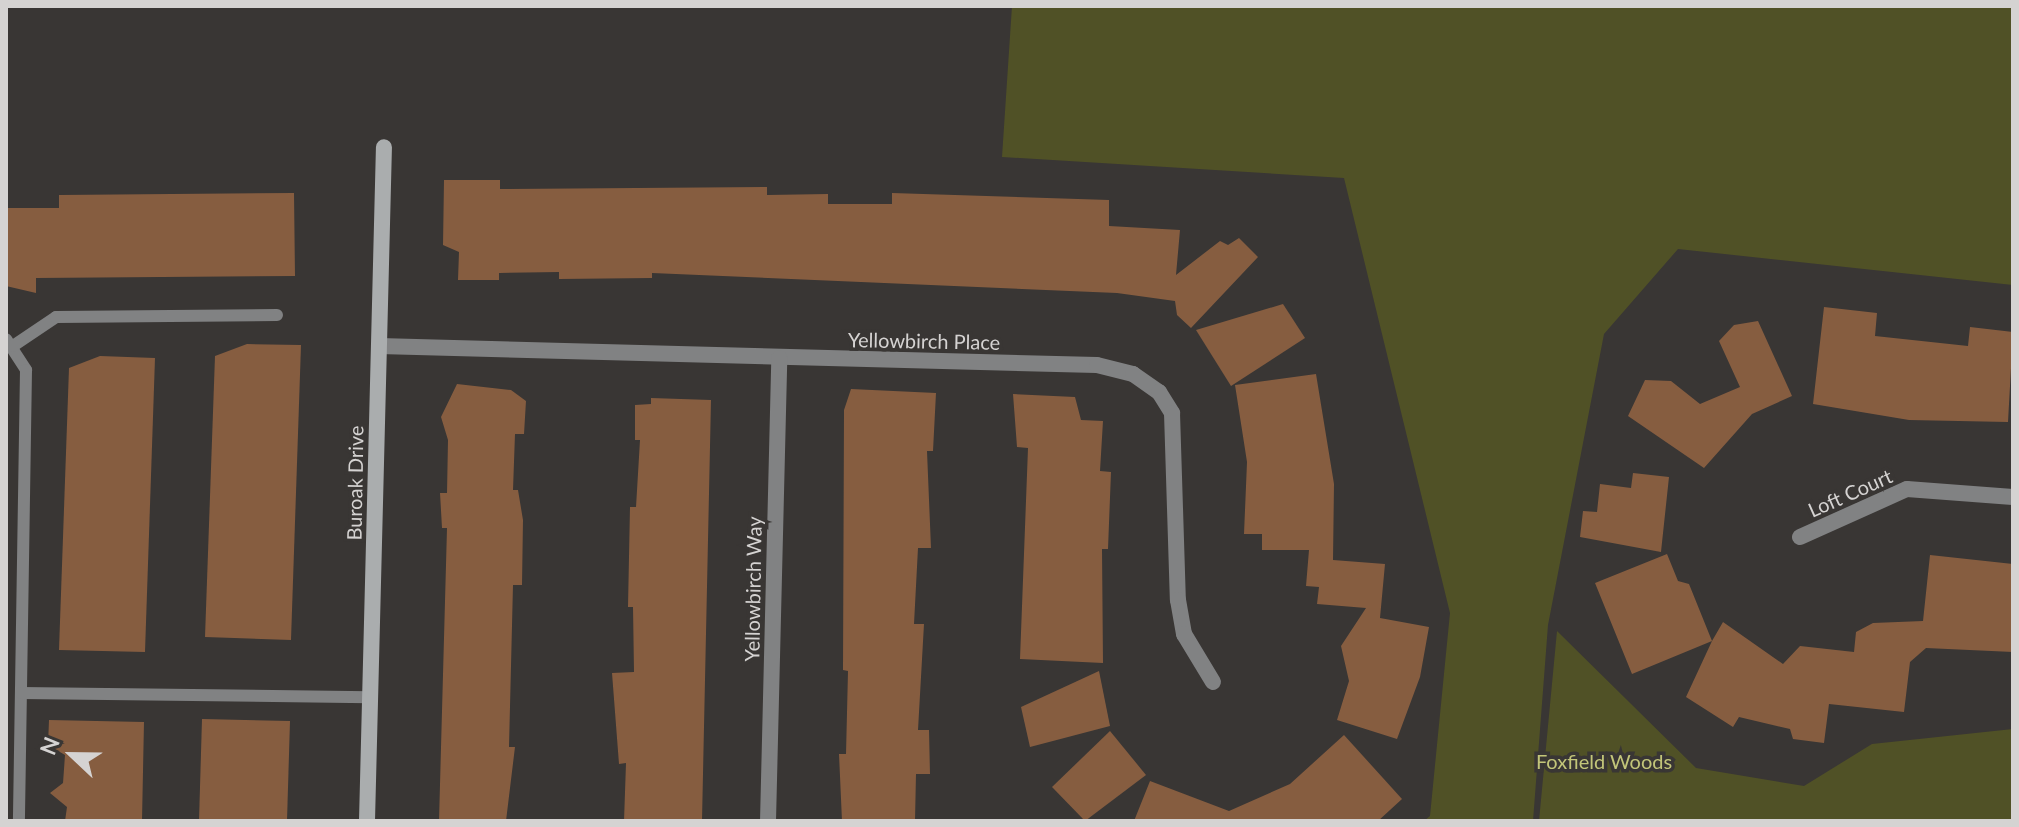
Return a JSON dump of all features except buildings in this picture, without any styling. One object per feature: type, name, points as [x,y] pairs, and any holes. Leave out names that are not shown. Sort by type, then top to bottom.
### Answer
[{"type":"street","name":"Buroak Drive","points":[[367,821],[384,147]]},
{"type":"street","name":"Yellowbirch Place","points":[[379,346],[1097,365],[1133,374],[1159,392],[1172,413],[1184,634],[1213,682]]},
{"type":"street","name":"Yellowbirch Way","points":[[768,821],[779,358]]},
{"type":"street","name":"Loft Court","points":[[1800,537],[1907,489],[2013,497]]},
{"type":"lane","points":[[19,821],[13,761],[21,693],[26,370],[9,342],[56,317],[277,315]]},
{"type":"lane","points":[[6,643],[22,643]]},
{"type":"lane","points":[[21,693],[370,697]]},
{"type":"green space","points":[[1012,6],[2013,6],[2013,285],[1678,249],[1604,334],[1548,625],[1533,821],[1424,821],[1430,816],[1450,613],[1344,178],[1002,157]]},
{"type":"green space","name":"Foxfield Woods","points":[[1557,631],[1696,768],[1804,786],[1872,744],[2013,729],[2013,821],[1539,821]]}]
